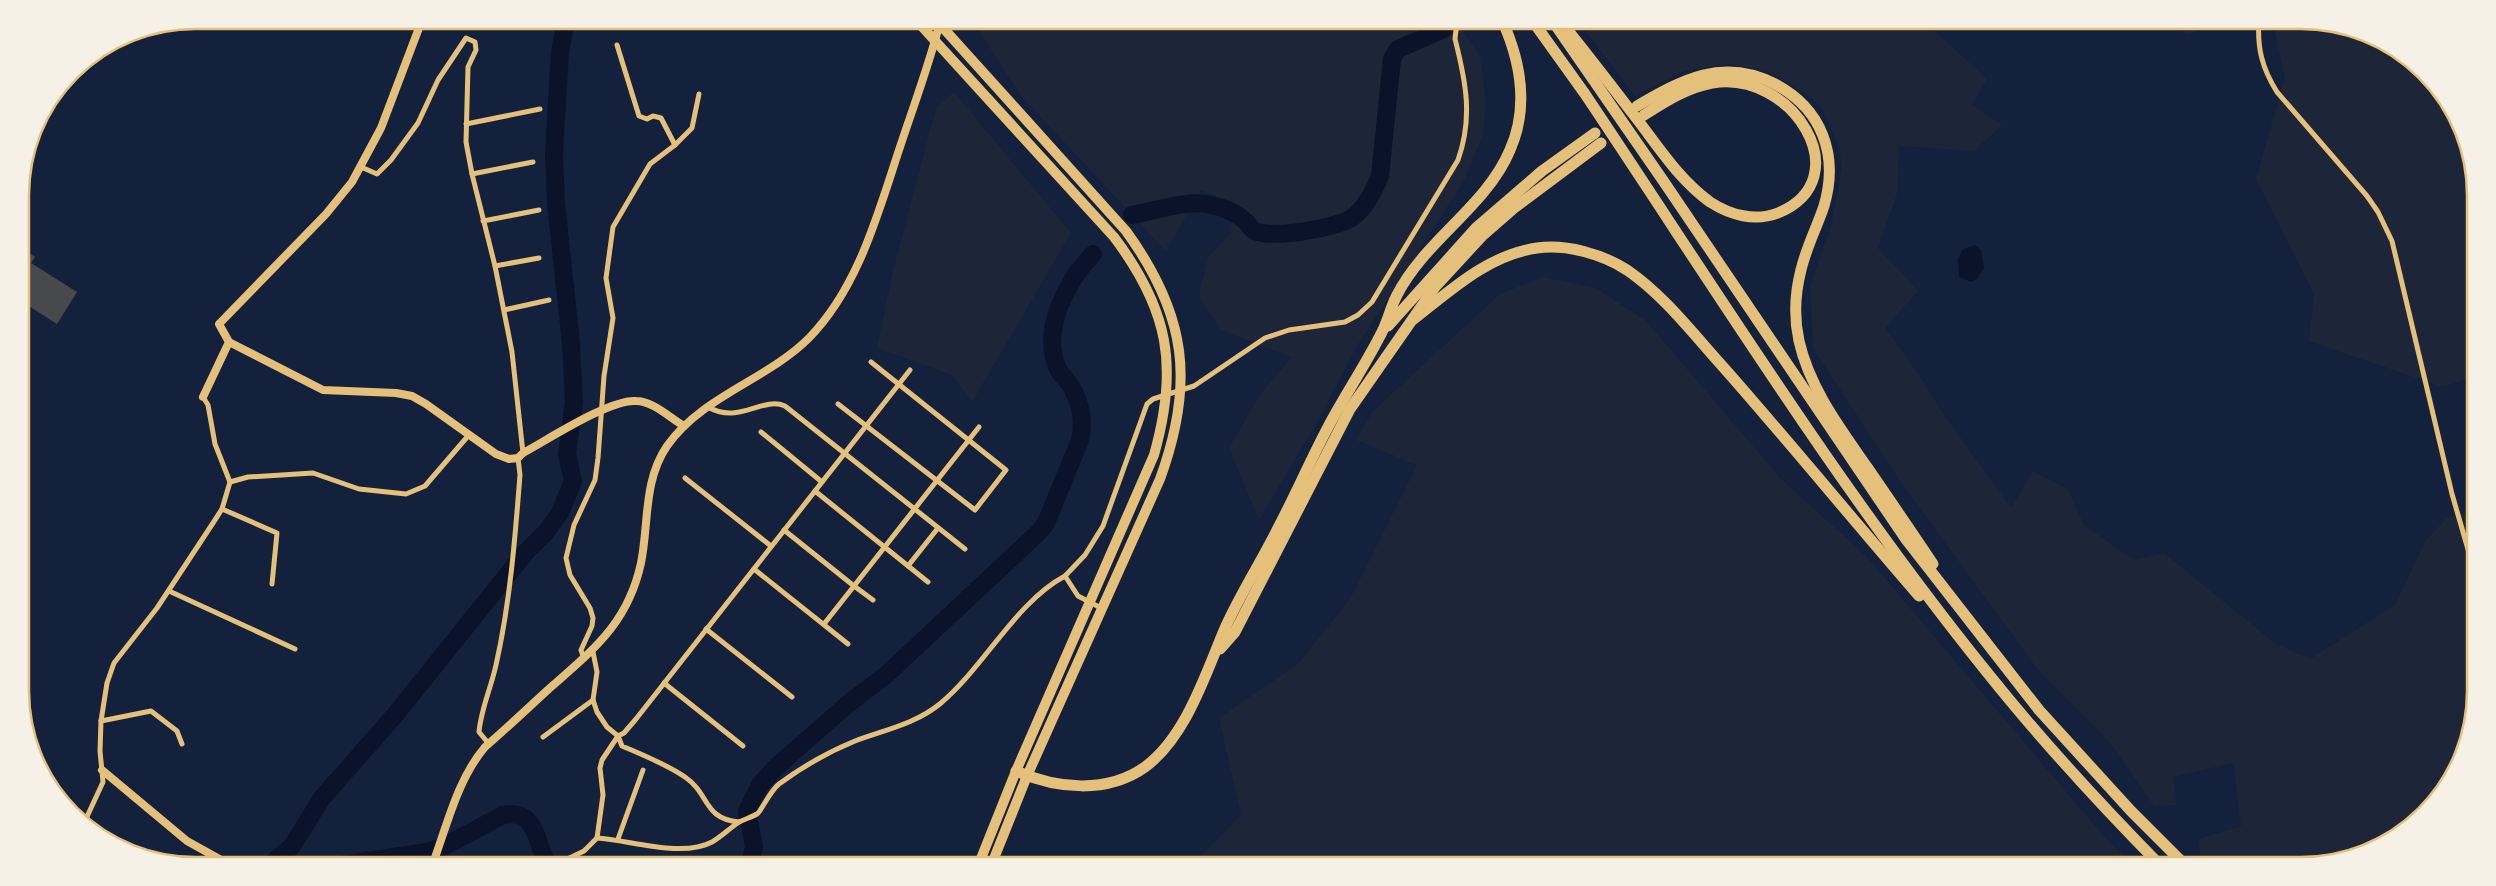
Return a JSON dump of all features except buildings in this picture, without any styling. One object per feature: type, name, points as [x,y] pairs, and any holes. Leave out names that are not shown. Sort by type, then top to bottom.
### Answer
[{"type":"highway","points":[[1022,774],[1058,783],[1089,787],[1118,781],[1145,767],[1175,734],[1216,654],[1226,627],[1328,428],[1383,331],[1397,296],[1407,278],[1442,234],[1489,183],[1510,151],[1519,120],[1521,85],[1518,65],[1505,29]]},
{"type":"highway","points":[[1538,29],[1590,102],[1893,550],[1985,670]]},
{"type":"highway","points":[[1558,29],[1905,538],[1985,644],[2085,762],[2177,857]]},
{"type":"highway","points":[[1566,29],[1677,172],[1711,202],[1735,214],[1762,218],[1785,210],[1798,200],[1809,187],[1814,172],[1815,155],[1808,131],[1792,109],[1761,89],[1739,84],[1714,83],[1690,88],[1640,110],[1685,79],[1702,74],[1730,72],[1754,75],[1783,88],[1804,106],[1814,118],[1830,155],[1830,170],[1824,204],[1807,249],[1797,287],[1796,322],[1802,353],[1811,378],[1830,412],[1985,644]]},
{"type":"highway","points":[[1216,654],[1235,632],[1350,409],[1377,367],[1414,319],[1435,287],[1483,235],[1598,138],[1542,170],[1476,228],[1383,331]]},
{"type":"highway","points":[[1414,319],[1491,262],[1521,251],[1555,248],[1586,252],[1625,269],[1653,290],[1679,318],[1985,670],[2071,772],[2152,857]]},
{"type":"main road","points":[[925,29],[1114,237],[1134,264],[1150,292],[1160,320],[1167,353],[1167,394],[1164,421],[1154,455],[1090,603],[1022,774],[994,857]]},
{"type":"main road","points":[[946,29],[1126,231],[1146,258],[1165,296],[1178,340],[1181,390],[1179,413],[1166,462],[1101,608],[982,857]]},
{"type":"street","points":[[419,29],[381,128],[361,167],[339,200],[219,324],[230,342],[323,390],[396,393],[412,396],[426,404],[468,436],[496,454],[509,459],[521,455],[600,411],[625,402],[637,400],[648,404],[684,426]]},
{"type":"street","points":[[435,857],[468,772],[476,758],[489,744],[593,652],[612,630],[624,610],[640,564],[648,499],[659,459],[684,426],[708,407],[797,348],[822,322],[839,297],[866,244],[936,39],[938,29]]},
{"type":"street","points":[[597,838],[664,848],[689,848],[712,842],[740,821],[758,814],[763,803],[774,789],[813,761],[854,741],[910,722],[941,703],[978,665],[1006,630],[1044,590],[1065,576],[1085,555],[1103,526],[1147,404],[1153,399],[1194,386],[1265,338],[1288,330],[1345,322],[1372,302],[1458,160],[1466,138],[1468,113],[1455,39],[1457,29]]},
{"type":"street","points":[[2259,29],[2260,58],[2277,92],[2367,196],[2378,212],[2392,241],[2452,494],[2467,545]]},
{"type":"street","points":[[361,167],[377,174],[390,160],[418,123],[438,80],[466,38],[475,42],[476,50],[468,67],[466,142],[512,352],[521,455],[508,597],[496,665],[480,719],[479,732],[489,744]]},
{"type":"street","points":[[617,45],[639,116],[647,119],[654,116],[661,118],[675,145]]},
{"type":"street","points":[[584,659],[581,650],[592,626],[593,618],[590,608],[570,574],[566,558],[574,525],[594,480],[604,376],[613,318],[606,278],[613,227],[650,164],[675,145],[692,128],[700,94]]},
{"type":"street","points":[[466,124],[540,109]]},
{"type":"street","points":[[472,174],[533,162]]},
{"type":"street","points":[[483,221],[539,210]]},
{"type":"street","points":[[494,266],[539,258]]},
{"type":"street","points":[[504,310],[549,300]]},
{"type":"street","points":[[87,817],[100,789],[102,770],[100,751],[101,721],[107,683],[114,663],[169,591],[222,509],[230,482],[214,444],[208,405],[203,397],[230,342]]},
{"type":"street","points":[[838,404],[860,422],[867,424],[975,510],[1006,470],[871,362]]},
{"type":"street","points":[[572,857],[584,851],[597,838],[603,795],[600,768],[602,760],[618,736],[624,733],[664,683],[910,370]]},
{"type":"street","points":[[708,407],[717,412],[729,414],[779,404],[965,549]]},
{"type":"street","points":[[824,624],[979,427]]},
{"type":"street","points":[[761,432],[822,482]]},
{"type":"street","points":[[230,482],[248,477],[313,473],[359,489],[406,494],[425,486],[468,436]]},
{"type":"street","points":[[685,478],[771,546]]},
{"type":"street","points":[[814,491],[928,582]]},
{"type":"street","points":[[222,509],[277,533],[272,584]]},
{"type":"street","points":[[908,566],[938,528]]},
{"type":"street","points":[[784,530],[873,600]]},
{"type":"street","points":[[754,568],[848,644]]},
{"type":"street","points":[[1065,576],[1078,596],[1101,608]]},
{"type":"street","points":[[169,591],[295,649]]},
{"type":"street","points":[[706,629],[792,697]]},
{"type":"street","points":[[593,652],[597,672],[593,700],[602,720],[618,736],[622,746],[669,768],[692,782],[713,813],[722,819],[740,821]]},
{"type":"street","points":[[664,683],[743,746]]},
{"type":"street","points":[[544,737],[593,700]]},
{"type":"street","points":[[101,721],[152,710],[177,731],[182,744]]},
{"type":"street","points":[[102,770],[187,841],[216,857]]},
{"type":"street","points":[[618,840],[643,770]]},
{"type":"shaded area","points":[[978,29],[1462,29],[1480,56],[1486,104],[1483,134],[1464,181],[1357,346],[1316,424],[1259,520],[1229,448],[1261,393],[1292,357],[1221,330],[1199,296],[1208,257],[1231,233],[1233,203],[1201,190],[1166,251],[1021,96]]},
{"type":"shaded area","points":[[1584,29],[1933,29],[1987,79],[1972,105],[2002,125],[1974,151],[1899,146],[1897,194],[1878,248],[1918,291],[1885,328],[1919,375],[1944,415],[2011,508],[2033,471],[2068,489],[2084,525],[2134,560],[2164,553],[2276,644],[2310,659],[2395,605],[2426,540],[2447,518],[2467,513],[2466,713],[2462,734],[2450,765],[2439,784],[2419,809],[2384,835],[2365,845],[2344,852],[2312,857],[2200,857],[2199,839],[2241,826],[2233,763],[2173,777],[2177,805],[2154,806],[2112,745],[2039,671],[1900,481],[1813,348],[1810,286],[1831,226],[1842,167],[1838,144],[1822,109],[1812,98],[1767,71],[1731,64],[1683,71],[1635,96]]},
{"type":"shaded area","points":[[2179,29],[2204,29],[2187,34]]},
{"type":"shaded area","points":[[2274,29],[2323,30],[2355,38],[2375,46],[2394,57],[2426,85],[2439,102],[2455,131],[2466,173],[2467,379],[2443,387],[2309,341],[2314,294],[2256,179],[2285,78]]},
{"type":"shaded area","points":[[954,92],[1071,233],[972,402],[952,375],[877,348],[893,271],[936,108]]},
{"type":"shaded area","points":[[1975,245],[1981,250],[1984,268],[1978,278],[1972,282],[1959,277],[1958,259],[1963,249]]},
{"type":"shaded area","points":[[1543,277],[1596,288],[1646,321],[1781,479],[1866,556],[2107,840],[2125,857],[1200,857],[1241,815],[1219,718],[1298,664],[1350,599],[1417,465],[1356,440],[1372,412],[1500,294]]},
{"type":"waterway","points":[[279,857],[292,846],[322,798],[395,715],[525,553],[546,532],[560,513],[573,481],[567,454],[574,402],[571,343],[556,203],[554,153],[560,52],[564,29]]},
{"type":"waterway","points":[[1132,215],[1182,204],[1211,205],[1234,213],[1242,218],[1253,230],[1273,234],[1319,229],[1353,217],[1369,198],[1380,176],[1392,59],[1398,49],[1444,29]]},
{"type":"waterway","points":[[752,857],[754,846],[747,811],[760,785],[775,768],[849,703],[886,675],[1040,531],[1046,523],[1080,440],[1082,427],[1078,400],[1058,369],[1053,354],[1054,323],[1066,292],[1083,265],[1093,254]]},
{"type":"waterway","points":[[394,857],[427,852],[445,846],[503,815],[523,817],[529,822],[544,857]]}]
